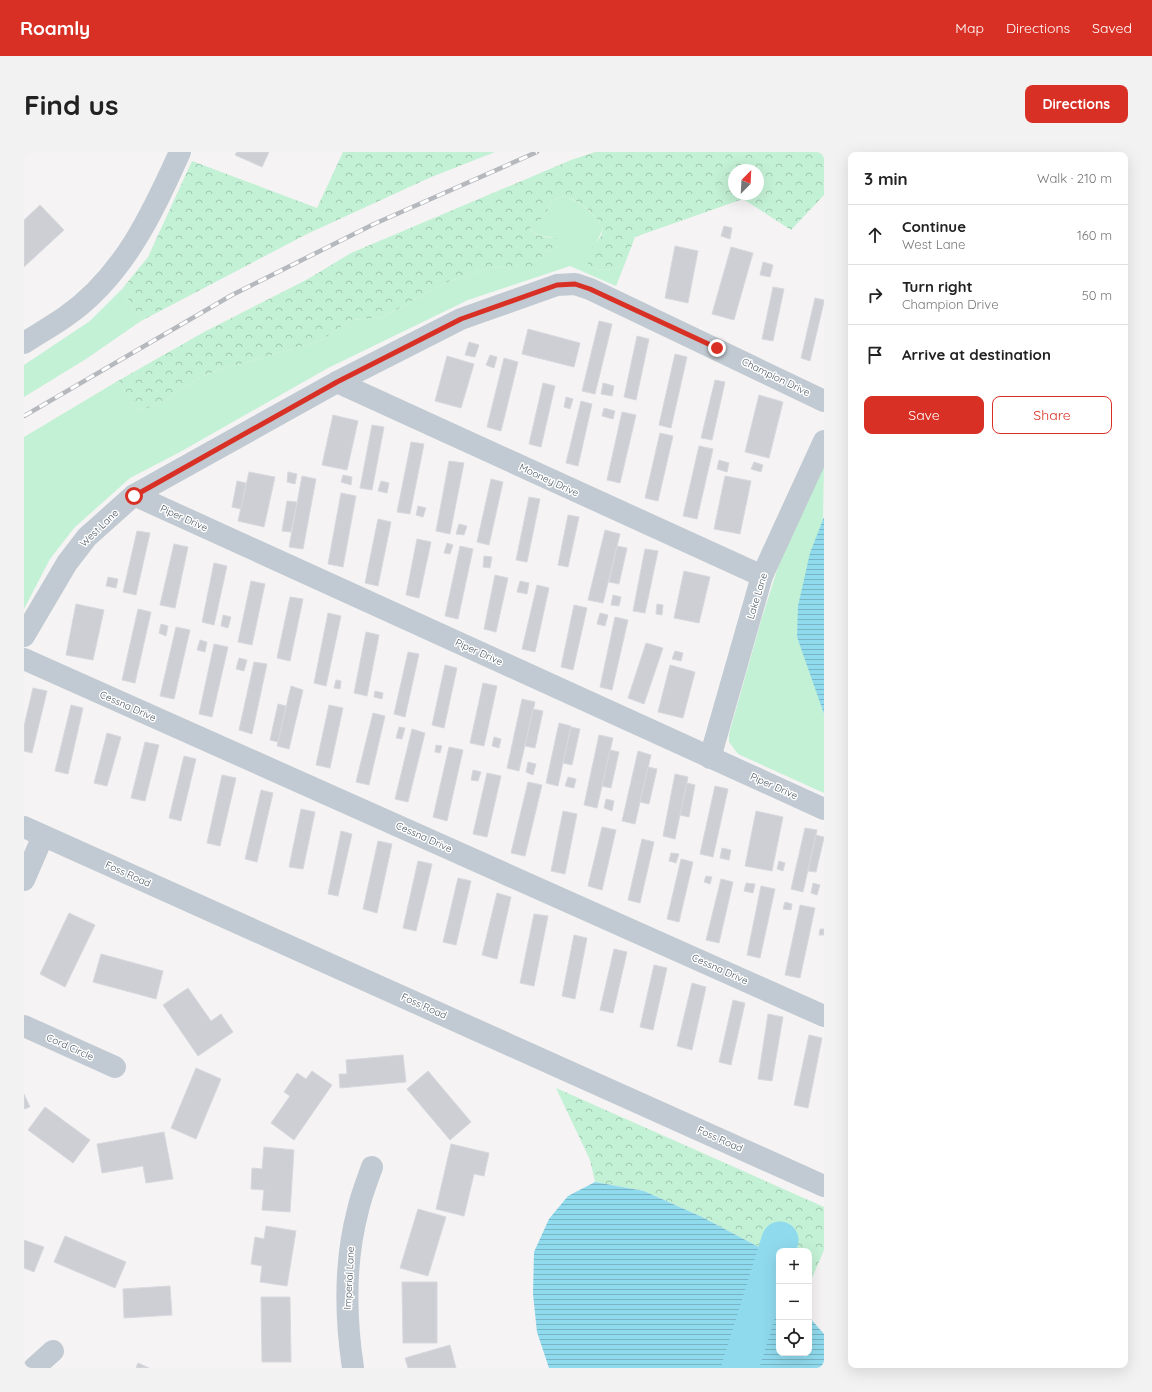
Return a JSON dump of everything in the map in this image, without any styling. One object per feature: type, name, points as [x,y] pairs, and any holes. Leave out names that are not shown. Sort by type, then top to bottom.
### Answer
[{"type":"street","points":[[24,343],[66,317],[114,271],[135,243],[153,212],[180,152]]},
{"type":"street","name":"West Lane","points":[[24,636],[67,562],[87,536],[134,496],[337,382],[461,319],[557,285],[575,284]]},
{"type":"street","name":"Champion Drive","points":[[575,284],[590,289],[710,345],[824,401]]},
{"type":"street","name":"Mooney Drive","points":[[337,382],[762,576]]},
{"type":"street","name":"Lake Lane","points":[[710,758],[762,576],[824,441]]},
{"type":"street","name":"Piper Drive","points":[[134,496],[824,809]]},
{"type":"street","name":"Cessna Drive","points":[[24,659],[824,1016]]},
{"type":"street","points":[[24,880],[34,832]]},
{"type":"street","name":"Foss Road","points":[[34,832],[824,1186]]},
{"type":"street","name":"Cord Circle","points":[[24,1026],[116,1067]]},
{"type":"street","name":"Imperial Lane","points":[[353,1368],[348,1338],[346,1300],[349,1255],[358,1210],[372,1167]]},
{"type":"street","points":[[34,1368],[53,1351]]},
{"type":"green space","points":[[343,152],[495,152],[429,178],[307,234],[141,321],[122,289],[148,257],[192,161],[317,208]]},
{"type":"green space","points":[[595,152],[824,152],[824,195],[791,230],[745,200],[764,200],[764,164],[728,164],[728,200],[740,200],[635,237],[624,266],[606,270],[598,269],[589,266],[585,257],[601,236],[603,229],[592,213],[576,201],[564,196],[551,201],[544,216],[539,221],[531,225],[530,229],[536,234],[559,239],[561,244],[557,249],[544,252],[539,263],[535,266],[511,270],[504,267],[488,268],[445,283],[383,317],[351,320],[320,341],[219,370],[201,377],[158,404],[142,410],[134,408],[124,389],[116,382],[204,332],[308,279],[351,253],[571,160]]},
{"type":"green space","points":[[564,196],[587,209],[596,218],[603,229],[596,243],[589,266],[606,270],[624,266],[616,286],[570,266],[468,300],[328,368],[180,452],[130,478],[74,528],[50,559],[24,609],[24,437],[116,382],[124,389],[134,408],[142,410],[158,404],[201,377],[219,370],[320,341],[351,320],[383,317],[445,283],[488,268],[504,267],[511,270],[541,258],[544,252],[557,249],[552,237],[535,233],[530,229],[531,224],[544,216],[551,201]]},
{"type":"green space","points":[[122,289],[141,321],[86,359],[24,397],[24,365],[90,321]]},
{"type":"green space","points":[[824,464],[820,702],[824,714],[824,793],[738,754],[729,742],[729,734],[779,564]]},
{"type":"green space","points":[[556,1088],[824,1207],[824,1250],[812,1278],[812,1248],[776,1248],[776,1260],[772,1254],[702,1217],[644,1191],[595,1182],[590,1160]]},
{"type":"water","points":[[824,517],[824,714],[797,637],[798,606],[810,553]]},
{"type":"water","points":[[595,1182],[644,1191],[702,1217],[772,1254],[776,1260],[776,1356],[812,1356],[812,1320],[824,1334],[824,1368],[549,1368],[537,1332],[533,1294],[534,1252],[549,1219],[568,1196]]},
{"type":"building","points":[[237,152],[269,152],[262,167],[235,155]]},
{"type":"building","points":[[40,205],[64,230],[24,267],[24,220]]},
{"type":"building","points":[[724,226],[732,228],[730,239],[721,236]]},
{"type":"building","points":[[675,246],[698,251],[688,303],[665,298]]},
{"type":"building","points":[[731,247],[753,253],[734,320],[712,314]]},
{"type":"building","points":[[763,262],[773,265],[770,277],[760,275]]},
{"type":"building","points":[[773,287],[784,289],[773,341],[762,339]]},
{"type":"building","points":[[815,298],[824,300],[824,302],[810,361],[801,358]]},
{"type":"building","points":[[599,321],[612,324],[595,394],[582,391]]},
{"type":"building","points":[[528,329],[580,343],[574,367],[522,354]]},
{"type":"building","points":[[637,336],[649,339],[636,400],[624,397]]},
{"type":"building","points":[[469,342],[479,345],[475,357],[465,355]]},
{"type":"building","points":[[675,354],[687,357],[671,428],[659,425]]},
{"type":"building","points":[[490,355],[497,357],[494,368],[486,365]]},
{"type":"building","points":[[447,356],[474,364],[461,408],[435,401]]},
{"type":"building","points":[[504,358],[518,362],[501,431],[487,427]]},
{"type":"building","points":[[715,380],[725,382],[712,440],[701,438]]},
{"type":"building","points":[[543,383],[555,386],[541,447],[529,444]]},
{"type":"building","points":[[603,383],[614,386],[612,396],[601,394]]},
{"type":"building","points":[[759,395],[783,402],[769,458],[745,452]]},
{"type":"building","points":[[566,397],[573,399],[570,409],[564,407]]},
{"type":"building","points":[[581,401],[592,404],[578,466],[566,463]]},
{"type":"building","points":[[604,408],[615,411],[613,419],[602,416]]},
{"type":"building","points":[[622,412],[636,415],[620,483],[607,480]]},
{"type":"building","points":[[333,415],[358,421],[347,470],[322,465]]},
{"type":"building","points":[[372,425],[384,427],[372,490],[360,488]]},
{"type":"building","points":[[660,433],[673,436],[658,501],[645,498]]},
{"type":"building","points":[[411,442],[424,444],[410,514],[397,512]]},
{"type":"building","points":[[699,446],[713,449],[697,519],[683,516]]},
{"type":"building","points":[[719,460],[729,463],[727,472],[717,469]]},
{"type":"building","points":[[449,461],[464,463],[450,534],[436,531]]},
{"type":"building","points":[[754,462],[763,465],[761,472],[751,469]]},
{"type":"building","points":[[249,472],[275,477],[264,527],[238,521]]},
{"type":"building","points":[[288,472],[297,474],[295,484],[287,482]]},
{"type":"building","points":[[343,475],[352,477],[351,485],[341,482]]},
{"type":"building","points":[[302,476],[316,479],[303,549],[289,547]]},
{"type":"building","points":[[725,476],[751,481],[740,534],[714,529]]},
{"type":"building","points":[[491,479],[503,482],[489,545],[477,542]]},
{"type":"building","points":[[237,481],[246,483],[241,509],[232,507]]},
{"type":"building","points":[[381,481],[389,483],[387,493],[378,491]]},
{"type":"building","points":[[341,493],[356,496],[343,567],[328,564]]},
{"type":"building","points":[[529,497],[540,499],[527,562],[516,560]]},
{"type":"building","points":[[287,501],[297,502],[291,532],[282,531]]},
{"type":"building","points":[[418,506],[426,508],[423,517],[416,515]]},
{"type":"building","points":[[568,515],[579,517],[568,567],[558,565]]},
{"type":"building","points":[[378,519],[391,522],[378,586],[365,583]]},
{"type":"building","points":[[459,524],[467,526],[464,535],[456,534]]},
{"type":"building","points":[[605,530],[620,534],[603,603],[588,600]]},
{"type":"building","points":[[137,531],[150,533],[136,595],[123,592]]},
{"type":"building","points":[[417,539],[431,542],[419,598],[406,595]]},
{"type":"building","points":[[447,543],[453,545],[450,554],[444,553]]},
{"type":"building","points":[[174,544],[188,547],[175,608],[160,605]]},
{"type":"building","points":[[460,546],[473,549],[458,619],[445,616]]},
{"type":"building","points":[[617,546],[627,548],[619,584],[609,582]]},
{"type":"building","points":[[645,549],[658,551],[645,613],[633,611]]},
{"type":"building","points":[[484,556],[492,557],[490,568],[483,567]]},
{"type":"building","points":[[214,563],[227,566],[214,625],[202,622]]},
{"type":"building","points":[[684,571],[710,577],[699,623],[674,618]]},
{"type":"building","points":[[495,575],[508,578],[496,632],[484,629]]},
{"type":"building","points":[[108,577],[118,579],[116,588],[106,586]]},
{"type":"building","points":[[251,581],[265,584],[252,645],[238,642]]},
{"type":"building","points":[[520,581],[529,583],[527,594],[517,592]]},
{"type":"building","points":[[537,585],[549,588],[535,652],[522,649]]},
{"type":"building","points":[[613,595],[621,597],[619,606],[611,605]]},
{"type":"building","points":[[290,597],[303,599],[290,661],[277,658]]},
{"type":"building","points":[[76,604],[104,610],[93,660],[66,655]]},
{"type":"building","points":[[657,604],[663,605],[662,615],[656,614]]},
{"type":"building","points":[[574,605],[587,608],[573,670],[561,667]]},
{"type":"building","points":[[138,609],[151,612],[135,683],[122,680]]},
{"type":"building","points":[[328,613],[341,616],[326,686],[314,683]]},
{"type":"building","points":[[600,613],[608,615],[605,626],[597,624]]},
{"type":"building","points":[[223,615],[231,617],[228,628],[221,626]]},
{"type":"building","points":[[615,617],[628,620],[612,690],[600,687]]},
{"type":"building","points":[[161,624],[168,626],[166,636],[159,633]]},
{"type":"building","points":[[176,627],[190,630],[174,699],[160,696]]},
{"type":"building","points":[[366,632],[379,635],[367,696],[354,693]]},
{"type":"building","points":[[200,640],[207,642],[205,652],[197,650]]},
{"type":"building","points":[[646,643],[663,648],[644,704],[628,698]]},
{"type":"building","points":[[214,644],[228,647],[212,717],[199,714]]},
{"type":"building","points":[[675,651],[683,653],[681,661],[672,659]]},
{"type":"building","points":[[408,652],[419,654],[405,717],[394,714]]},
{"type":"building","points":[[239,658],[247,660],[244,671],[236,669]]},
{"type":"building","points":[[254,662],[267,664],[252,734],[239,730]]},
{"type":"building","points":[[445,665],[457,668],[444,728],[432,725]]},
{"type":"building","points":[[670,665],[695,672],[683,718],[658,712]]},
{"type":"building","points":[[336,680],[341,681],[340,689],[334,688]]},
{"type":"building","points":[[483,683],[497,686],[484,746],[470,743]]},
{"type":"building","points":[[291,686],[303,690],[289,749],[277,746]]},
{"type":"building","points":[[33,688],[47,691],[32,753],[24,751],[24,726]]},
{"type":"building","points":[[375,691],[383,693],[382,699],[374,697]]},
{"type":"building","points":[[522,699],[535,702],[519,771],[507,768]]},
{"type":"building","points":[[278,704],[286,706],[278,742],[270,740]]},
{"type":"building","points":[[71,705],[83,708],[68,774],[55,771]]},
{"type":"building","points":[[329,705],[343,708],[330,768],[316,765]]},
{"type":"building","points":[[533,709],[543,711],[535,748],[525,746]]},
{"type":"building","points":[[373,713],[385,716],[369,785],[356,782]]},
{"type":"building","points":[[559,723],[571,726],[558,786],[546,783]]},
{"type":"building","points":[[399,727],[405,728],[402,739],[396,738]]},
{"type":"building","points":[[571,727],[580,729],[572,765],[563,763]]},
{"type":"building","points":[[412,729],[425,733],[408,802],[395,799]]},
{"type":"building","points":[[107,733],[121,737],[107,786],[94,783]]},
{"type":"building","points":[[599,735],[613,738],[597,808],[584,805]]},
{"type":"building","points":[[494,737],[501,739],[499,748],[492,746]]},
{"type":"building","points":[[145,742],[159,745],[145,801],[131,798]]},
{"type":"building","points":[[436,745],[442,746],[440,753],[435,752]]},
{"type":"building","points":[[449,747],[463,750],[447,821],[433,817]]},
{"type":"building","points":[[610,750],[619,752],[611,788],[602,786]]},
{"type":"building","points":[[638,751],[651,755],[635,824],[622,821]]},
{"type":"building","points":[[184,756],[196,759],[181,821],[169,818]]},
{"type":"building","points":[[528,762],[536,764],[533,775],[526,772]]},
{"type":"building","points":[[648,767],[657,769],[649,804],[640,802]]},
{"type":"building","points":[[473,770],[481,772],[478,781],[471,780]]},
{"type":"building","points":[[487,773],[501,776],[487,837],[473,834]]},
{"type":"building","points":[[675,774],[688,777],[675,839],[663,836]]},
{"type":"building","points":[[222,775],[236,778],[220,846],[207,843]]},
{"type":"building","points":[[568,777],[576,779],[574,788],[565,786]]},
{"type":"building","points":[[528,782],[542,785],[525,856],[511,853]]},
{"type":"building","points":[[687,783],[695,785],[689,817],[680,815]]},
{"type":"building","points":[[715,786],[728,789],[713,857],[700,854]]},
{"type":"building","points":[[261,790],[273,793],[257,862],[245,859]]},
{"type":"building","points":[[606,799],[614,801],[612,811],[604,808]]},
{"type":"building","points":[[301,809],[315,812],[303,869],[289,867]]},
{"type":"building","points":[[563,811],[577,814],[565,874],[551,871]]},
{"type":"building","points":[[756,811],[783,817],[772,871],[745,866]]},
{"type":"building","points":[[602,827],[616,830],[602,890],[588,886]]},
{"type":"building","points":[[805,828],[817,830],[803,892],[791,889]]},
{"type":"building","points":[[341,831],[352,834],[338,896],[328,894]]},
{"type":"building","points":[[816,835],[824,838],[816,872],[808,871]]},
{"type":"building","points":[[642,839],[654,842],[640,903],[628,900]]},
{"type":"building","points":[[378,841],[392,844],[377,913],[363,909]]},
{"type":"building","points":[[722,848],[731,850],[729,860],[720,858]]},
{"type":"building","points":[[671,853],[679,854],[676,863],[669,861]]},
{"type":"building","points":[[681,859],[693,862],[679,922],[667,919]]},
{"type":"building","points":[[418,861],[432,864],[416,931],[403,928]]},
{"type":"building","points":[[779,861],[785,863],[783,871],[777,869]]},
{"type":"building","points":[[706,876],[712,877],[710,884],[704,882]]},
{"type":"building","points":[[458,878],[471,881],[456,945],[443,942]]},
{"type":"building","points":[[721,879],[733,882],[719,943],[706,940]]},
{"type":"building","points":[[746,883],[755,884],[753,893],[744,891]]},
{"type":"building","points":[[813,883],[820,885],[817,895],[811,893]]},
{"type":"building","points":[[761,886],[775,889],[760,958],[747,955]]},
{"type":"building","points":[[497,893],[511,897],[497,959],[482,955]]},
{"type":"building","points":[[785,902],[792,904],[791,910],[783,909]]},
{"type":"building","points":[[800,905],[815,908],[800,978],[785,975]]},
{"type":"building","points":[[69,913],[95,925],[65,987],[40,974]]},
{"type":"building","points":[[534,914],[548,916],[534,986],[520,983]]},
{"type":"building","points":[[820,929],[824,929],[824,935],[819,935]]},
{"type":"building","points":[[574,935],[587,938],[575,999],[562,996]]},
{"type":"building","points":[[614,949],[627,952],[613,1013],[600,1010]]},
{"type":"building","points":[[101,954],[163,971],[156,999],[93,982]]},
{"type":"building","points":[[654,965],[667,968],[653,1030],[640,1027]]},
{"type":"building","points":[[692,983],[706,987],[692,1050],[677,1046]]},
{"type":"building","points":[[188,988],[211,1021],[221,1014],[233,1032],[198,1056],[163,1005]]},
{"type":"building","points":[[733,1000],[745,1003],[731,1065],[719,1062]]},
{"type":"building","points":[[768,1014],[783,1017],[772,1081],[758,1079]]},
{"type":"building","points":[[809,1035],[822,1038],[808,1108],[794,1105]]},
{"type":"building","points":[[403,1055],[406,1082],[340,1088],[339,1074],[347,1074],[346,1060]]},
{"type":"building","points":[[196,1068],[221,1079],[196,1139],[171,1128]]},
{"type":"building","points":[[312,1071],[332,1085],[294,1140],[271,1123],[290,1096],[284,1092],[297,1073],[306,1079]]},
{"type":"building","points":[[428,1071],[471,1122],[450,1140],[407,1089]]},
{"type":"building","points":[[24,1094],[30,1107],[24,1109]]},
{"type":"building","points":[[45,1107],[90,1140],[73,1163],[28,1130]]},
{"type":"building","points":[[164,1132],[173,1179],[146,1183],[143,1166],[102,1173],[97,1144]]},
{"type":"building","points":[[451,1144],[489,1153],[484,1176],[474,1174],[464,1216],[436,1209]]},
{"type":"building","points":[[264,1147],[294,1150],[290,1212],[262,1210],[264,1190],[251,1189],[252,1168],[262,1169]]},
{"type":"building","points":[[418,1209],[446,1217],[428,1276],[400,1268]]},
{"type":"building","points":[[266,1226],[296,1231],[287,1286],[260,1282],[262,1266],[251,1264],[255,1237],[264,1239]]},
{"type":"building","points":[[65,1236],[126,1262],[115,1288],[54,1262]]},
{"type":"building","points":[[24,1240],[44,1247],[34,1272],[24,1268]]},
{"type":"building","points":[[402,1282],[437,1282],[437,1343],[403,1343]]},
{"type":"building","points":[[170,1286],[172,1315],[124,1318],[123,1289]]},
{"type":"building","points":[[261,1297],[290,1297],[291,1362],[262,1362]]},
{"type":"building","points":[[450,1345],[456,1368],[408,1368],[405,1358]]},
{"type":"building","points":[[138,1363],[149,1368],[136,1368]]},
{"type":"waterway","points":[[740,1368],[780,1240],[775,1258]]},
{"type":"railway","points":[[24,416],[232,295],[374,224],[537,152]]},
{"type":"route","points":[[134,496],[337,382],[461,319],[557,285],[575,284],[590,289],[717,348]]}]
